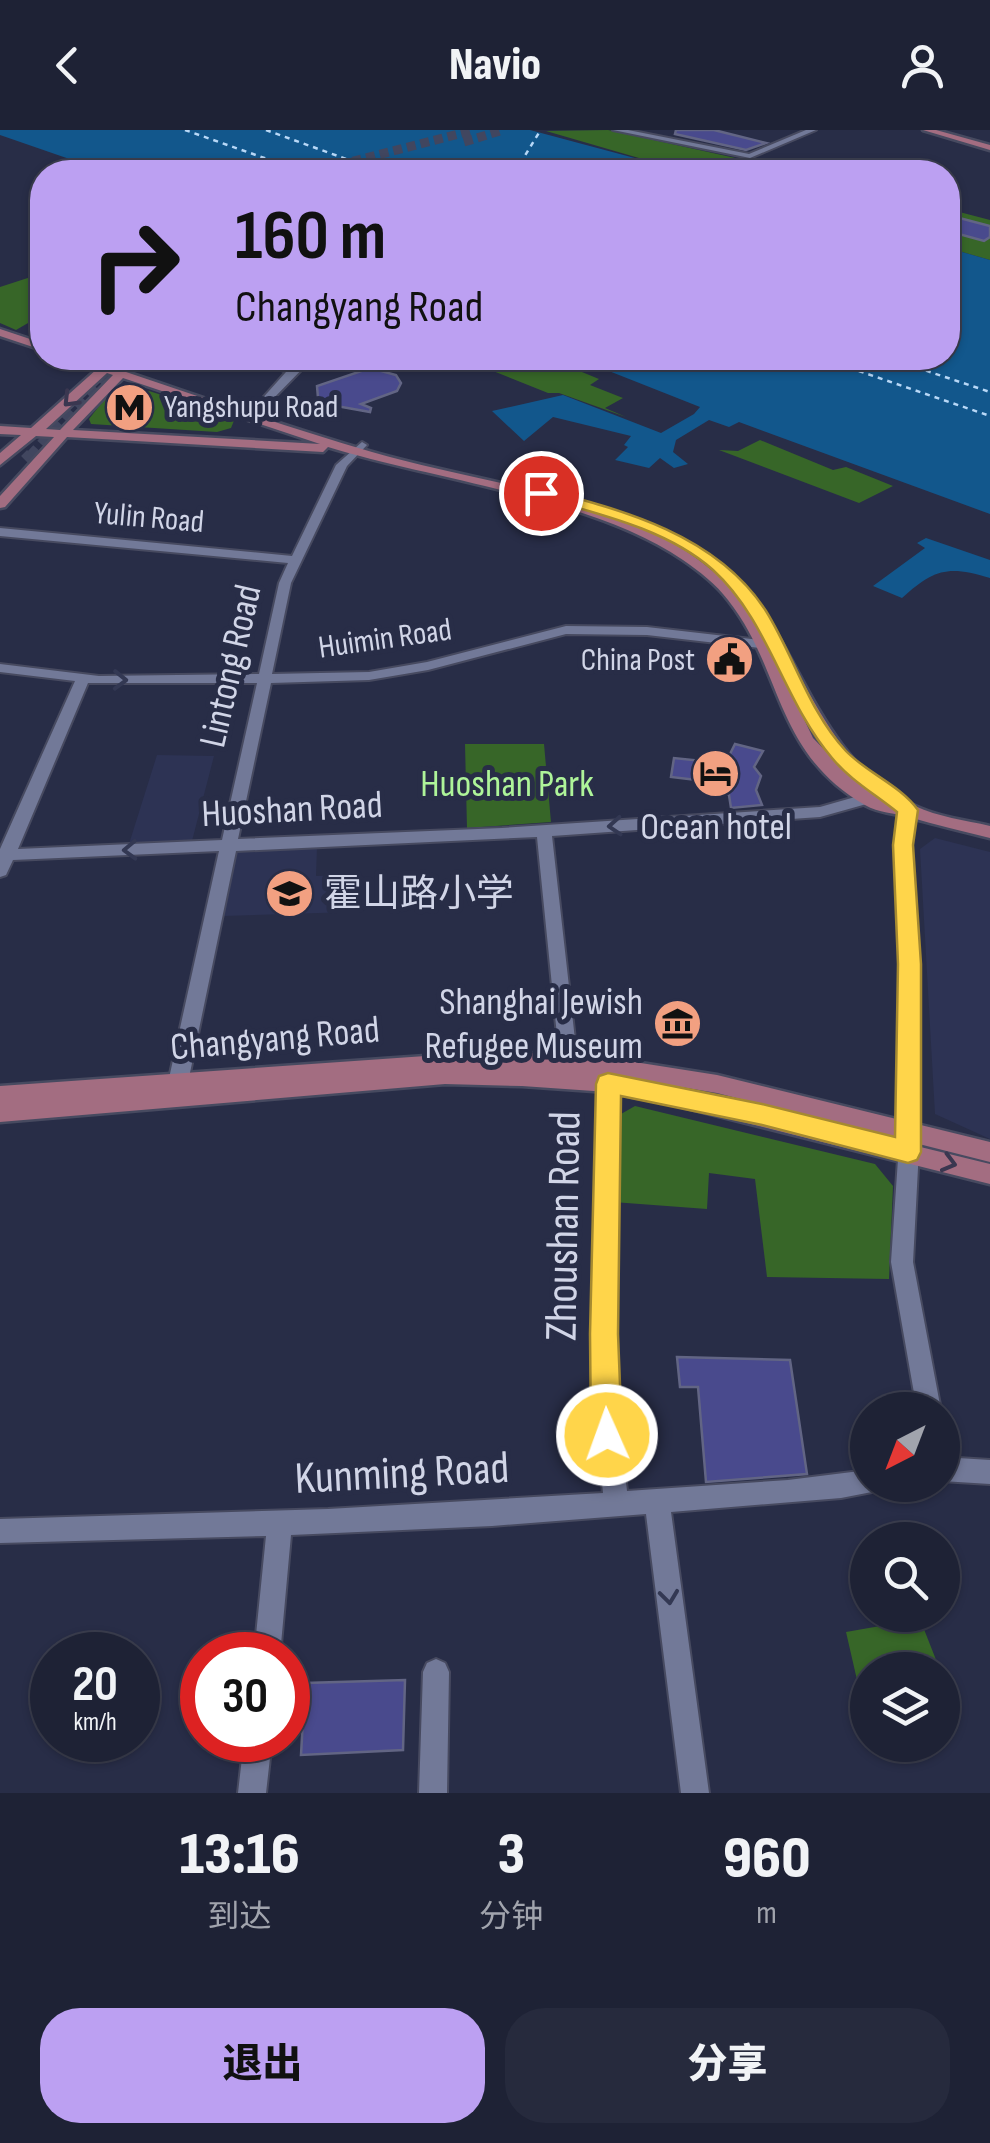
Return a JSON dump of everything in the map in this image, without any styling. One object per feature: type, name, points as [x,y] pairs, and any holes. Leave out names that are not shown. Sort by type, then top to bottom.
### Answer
[{"type":"main road","points":[[927,130],[990,147]]},
{"type":"main road","points":[[935,130],[990,147]]},
{"type":"main road","points":[[0,332],[30,343]]},
{"type":"main road","points":[[0,490],[13,461],[14,446],[35,432],[102,370]]},
{"type":"main road","points":[[112,370],[246,415],[604,519],[668,544],[717,579],[740,602],[767,643],[804,739],[817,756],[876,798],[990,832]]},
{"type":"main road","points":[[0,504],[123,373]]},
{"type":"main road","points":[[211,440],[240,430],[246,415]]},
{"type":"main road","points":[[0,430],[358,448]]},
{"type":"main road","points":[[0,476],[13,461]]},
{"type":"main road","name":"Changyang Road","points":[[0,1095],[570,1073],[608,1075],[762,1114],[909,1141]]},
{"type":"main road","name":"Changyang Road","points":[[0,1113],[176,1090]]},
{"type":"main road","points":[[909,1141],[990,1152]]},
{"type":"main road","points":[[909,1141],[990,1174]]},
{"type":"street","points":[[617,130],[750,156],[812,130]]},
{"type":"street","points":[[246,415],[265,404],[290,370]]},
{"type":"street","name":"Lintong Road","points":[[176,1090],[263,680],[294,560],[342,465],[358,448]]},
{"type":"street","name":"Yulin Road","points":[[0,532],[294,560]]},
{"type":"street","name":"Huimin Road","points":[[0,668],[83,679],[263,680],[395,672],[566,630],[647,631],[767,643]]},
{"type":"street","points":[[2,860],[83,679]]},
{"type":"street","name":"Huoshan Road","points":[[2,860],[820,812],[876,798]]},
{"type":"street","points":[[908,810],[903,845],[910,964],[909,1141],[902,1262],[926,1392]]},
{"type":"street","name":"Zhoushan Road","points":[[544,831],[570,1073]]},
{"type":"street","name":"Zhoushan Road","points":[[608,1075],[604,1334],[607,1435],[616,1505]]},
{"type":"street","points":[[960,1470],[990,1472]]},
{"type":"street","name":"Kunming Road","points":[[0,1531],[280,1524],[810,1493],[850,1485]]},
{"type":"street","points":[[657,1500],[695,1793]]},
{"type":"street","points":[[268,1632],[280,1524]]},
{"type":"street","points":[[433,1793],[436,1672]]},
{"type":"street","points":[[252,1793],[256,1762]]},
{"type":"shaded area","points":[[0,130],[530,130],[642,160],[72,160],[0,135]]},
{"type":"shaded area","points":[[960,251],[990,260],[990,514],[739,422],[729,427],[709,420],[676,440],[673,452],[688,464],[674,468],[660,458],[649,468],[615,460],[628,447],[624,445],[631,436],[553,417],[524,441],[492,411],[563,395],[661,433],[700,407],[606,370],[960,370]]},
{"type":"shaded area","points":[[926,538],[990,560],[990,578],[942,572],[902,598],[873,586],[925,548],[917,543]]},
{"type":"shaded area","points":[[157,755],[214,756],[192,841],[129,844]]},
{"type":"shaded area","points":[[935,838],[990,852],[990,1139],[935,1114],[920,849]]},
{"type":"shaded area","name":"霍山路小学","points":[[317,848],[316,876],[352,875],[351,912],[223,916],[233,851]]},
{"type":"green space","points":[[608,130],[745,160],[646,160],[546,131]]},
{"type":"green space","points":[[960,212],[990,220],[990,260],[960,251]]},
{"type":"green space","points":[[30,277],[30,322],[16,330],[0,323],[0,287]]},
{"type":"green space","points":[[490,370],[577,370],[599,379],[590,385],[623,398],[605,408],[626,417],[559,393],[548,393]]},
{"type":"green space","points":[[133,386],[235,418],[231,428],[217,432],[91,424],[89,419],[110,392]]},
{"type":"green space","points":[[760,440],[833,470],[846,467],[893,486],[859,503],[719,450],[738,451]]},
{"type":"green space","name":"Huoshan Park","points":[[465,744],[544,744],[551,822],[467,828]]},
{"type":"green space","points":[[635,1106],[875,1164],[893,1186],[889,1279],[767,1277],[755,1179],[709,1173],[707,1209],[613,1202],[617,1126],[621,1114]]},
{"type":"green space","points":[[846,1632],[925,1632],[933,1652],[851,1652]]},
{"type":"building","points":[[676,130],[714,130],[766,143],[746,150],[675,134]]},
{"type":"building","points":[[960,218],[990,226],[990,237],[984,241],[960,234]]},
{"type":"building","points":[[364,370],[396,375],[401,383],[397,391],[361,404],[371,408],[370,412],[331,405],[319,410],[317,386]]},
{"type":"building","name":"Ocean hotel","points":[[735,744],[763,751],[754,767],[761,776],[756,790],[762,805],[731,808],[729,795],[705,781],[671,777],[674,758],[712,762],[728,758]]},
{"type":"building","points":[[677,1357],[790,1360],[807,1474],[706,1482],[698,1387],[680,1387]]},
{"type":"building","points":[[405,1680],[403,1750],[310,1755],[310,1683]]},
{"type":"ferry route","points":[[185,130],[270,160]]},
{"type":"ferry route","points":[[266,130],[349,160]]},
{"type":"ferry route","points":[[522,160],[540,131]]},
{"type":"ferry route","points":[[856,370],[990,416]]},
{"type":"ferry route","points":[[924,370],[990,392]]},
{"type":"tunnel","points":[[358,160],[474,130]]},
{"type":"tunnel","points":[[464,142],[503,130]]},
{"type":"tunnel","points":[[30,457],[108,370]]},
{"type":"tunnel","points":[[26,461],[30,457]]},
{"type":"place","name":"Yangshupu Road","points":[[129,407]]},
{"type":"place","name":"China Post","points":[[730,660]]},
{"type":"place","name":"Ocean hotel","points":[[716,773]]},
{"type":"place","name":"霍山路小学","points":[[289,894]]},
{"type":"place","name":"Shanghai Jewish Refugee Museum","points":[[678,1024]]},
{"type":"route","points":[[541,493],[652,528],[718,566],[757,611],[809,712],[840,756],[908,810],[903,845],[910,964],[908,1152],[762,1114],[608,1084],[604,1334],[607,1435]]}]
